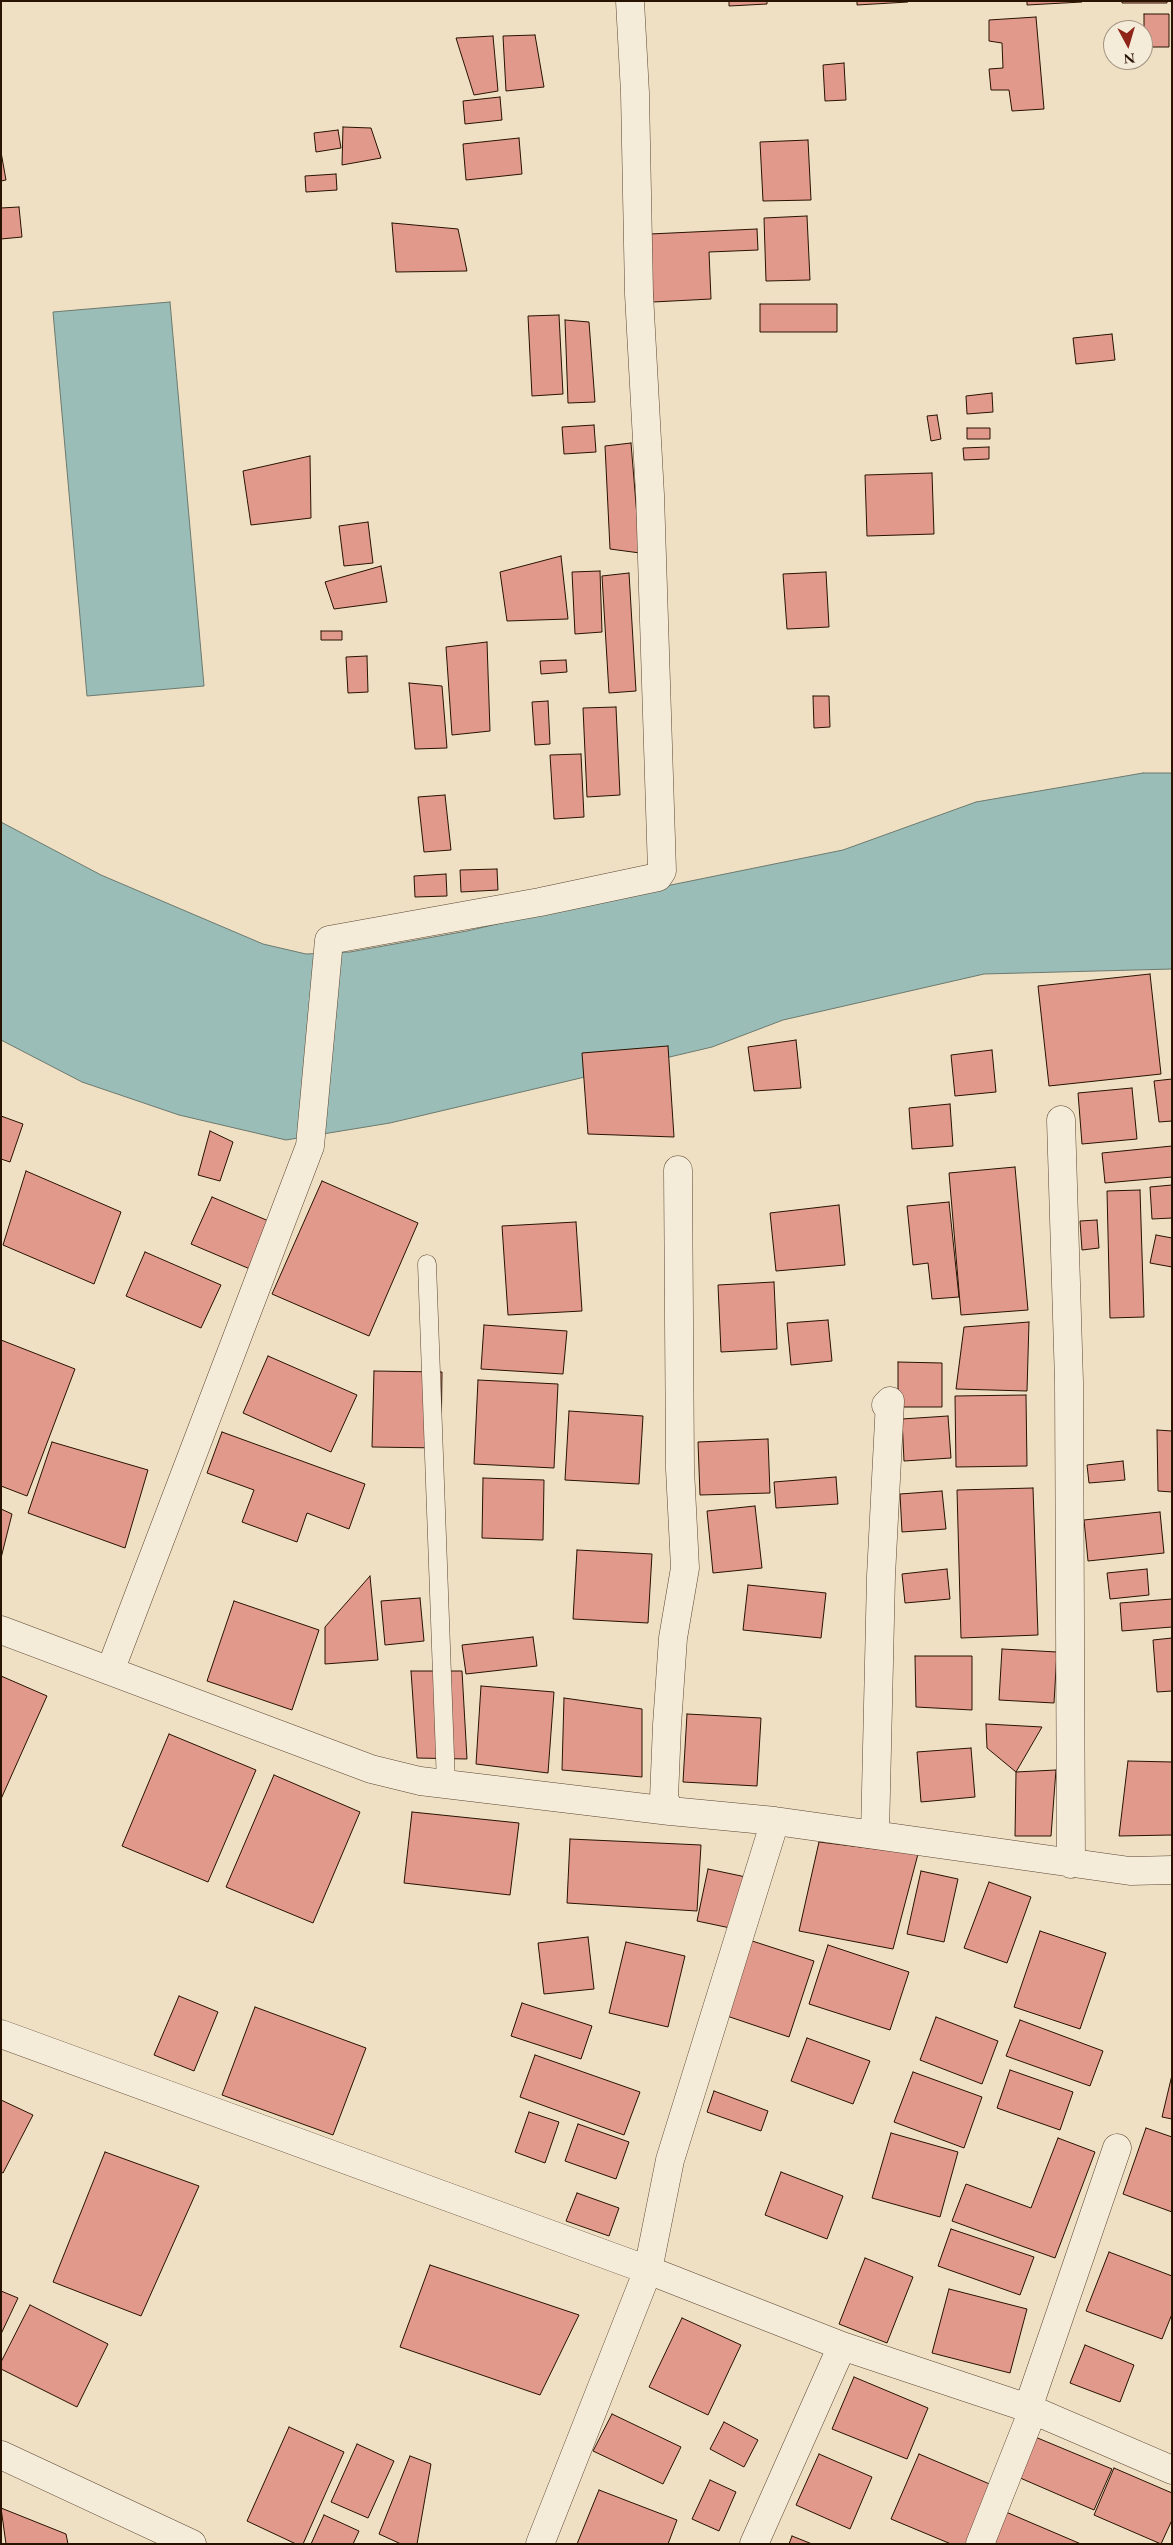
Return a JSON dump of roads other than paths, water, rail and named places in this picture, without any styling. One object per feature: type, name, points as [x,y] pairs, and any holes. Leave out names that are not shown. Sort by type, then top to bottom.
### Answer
[{"type":"street","points":[[110,1671],[310,1146],[329,940],[540,902],[658,877],[662,870],[650,495],[639,294],[635,93],[630,1]]},
{"type":"street","points":[[1061,1120],[1069,1382],[1071,1864]]},
{"type":"street","points":[[670,1812],[664,1798],[667,1725],[673,1638],[685,1568],[680,1469],[678,1170]]},
{"type":"street","points":[[875,1834],[881,1576],[890,1400],[886,1405]]},
{"type":"street","points":[[1,1630],[371,1769],[420,1781],[670,1812],[775,1821],[1130,1871],[1172,1870]]},
{"type":"street","points":[[540,2544],[648,2270],[670,2160],[775,1821]]},
{"type":"street","points":[[1,2034],[648,2270],[842,2346],[1030,2409],[1172,2470]]},
{"type":"street","points":[[980,2544],[1030,2409],[1116,2148]]},
{"type":"street","points":[[754,2544],[842,2346]]},
{"type":"street","points":[[1,2455],[166,2538],[192,2544]]},
{"type":"lane","points":[[427,1264],[446,1784]]},
{"type":"water","points":[[170,302],[204,686],[87,696],[53,312]]},
{"type":"water","points":[[1143,773],[1172,773],[1172,969],[984,974],[783,1020],[712,1047],[390,1123],[286,1140],[179,1115],[82,1082],[1,1040],[1,822],[101,875],[263,944],[306,954],[350,952],[467,931],[612,897],[843,850],[976,802]]}]
